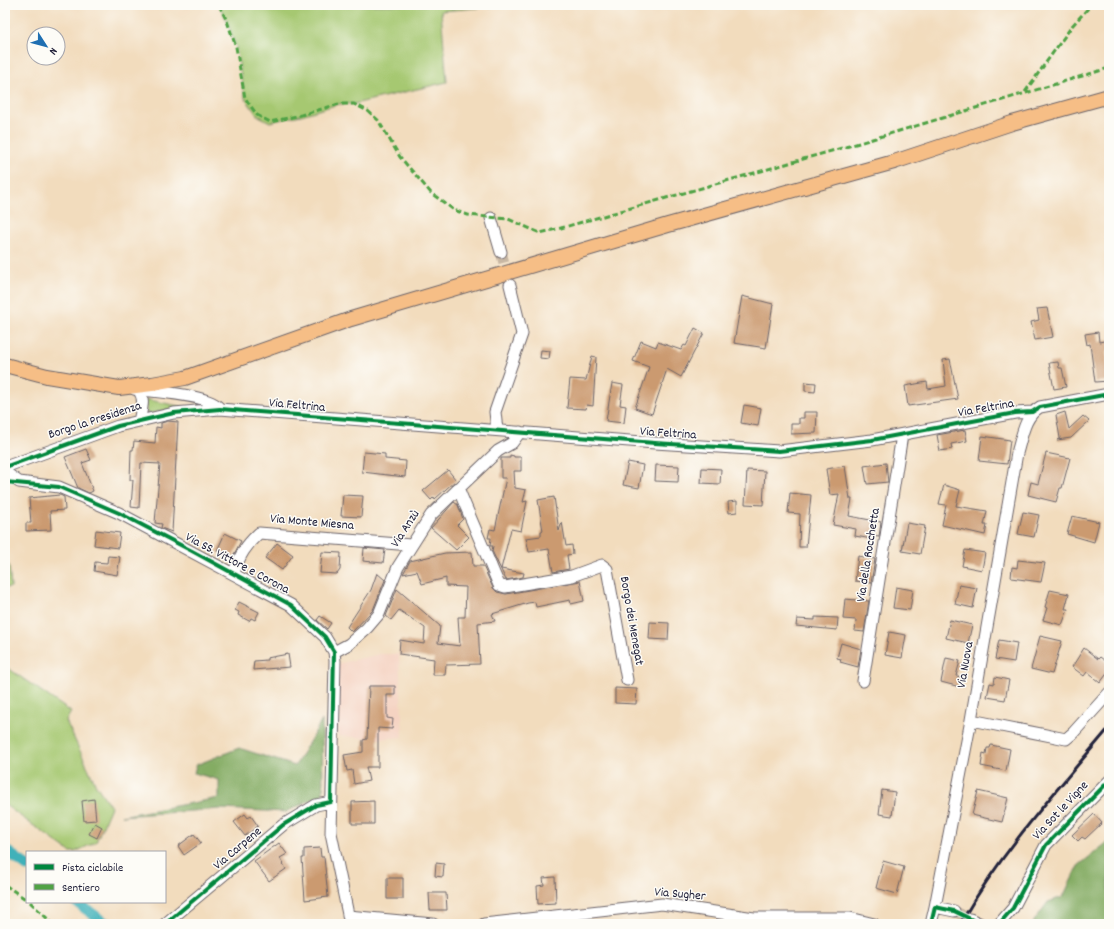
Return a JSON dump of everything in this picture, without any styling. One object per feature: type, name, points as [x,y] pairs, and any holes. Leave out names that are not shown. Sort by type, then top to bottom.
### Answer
[{"type":"main road","name":"Via Feltrina","points":[[5,365],[47,376],[119,388],[185,378],[350,319],[668,224],[894,162],[1012,123],[1109,96]]},
{"type":"street","points":[[491,218],[501,252]]},
{"type":"street","points":[[497,430],[495,412],[522,334],[510,285]]},
{"type":"street","name":"Via Feltrina","points":[[119,388],[198,398],[213,403],[220,409],[369,422],[779,451],[902,435],[1015,413],[1032,412],[1040,407],[1109,394]]},
{"type":"street","points":[[138,390],[142,393],[143,399],[139,421]]},
{"type":"street","name":"Borgo la Presidenza","points":[[5,467],[118,426],[174,413],[220,409]]},
{"type":"street","name":"Via Nuova","points":[[931,924],[936,907],[971,720],[1017,453],[1027,419],[1032,412]]},
{"type":"street","name":"Via Anzù","points":[[334,652],[349,644],[378,614],[398,567],[431,515],[498,451],[512,443],[520,432]]},
{"type":"street","name":"Via della Rocchetta","points":[[863,681],[902,435]]},
{"type":"street","name":"Via SS. Vittore e Corona","points":[[5,472],[19,482],[59,487],[119,513],[234,573],[291,605],[325,637],[334,652]]},
{"type":"street","points":[[5,482],[19,482]]},
{"type":"street","name":"Borgo dei Menegat","points":[[458,488],[499,585],[506,587],[572,576],[602,565],[607,569],[627,680]]},
{"type":"street","name":"Via Monte Miesna","points":[[234,573],[239,557],[259,533],[411,545]]},
{"type":"street","points":[[334,652],[331,833],[349,920],[433,924]]},
{"type":"street","points":[[971,720],[1066,739],[1109,693]]},
{"type":"street","name":"Via Sot le Vigne","points":[[999,924],[1013,908],[1046,845],[1109,781]]},
{"type":"street","name":"Via Carpene","points":[[165,924],[283,825],[316,805],[331,802]]},
{"type":"street","name":"Via Sugher","points":[[484,924],[662,904],[754,918],[850,918],[874,924]]},
{"type":"street","points":[[936,907],[954,911]]},
{"type":"street","points":[[970,919],[981,924]]},
{"type":"shaded area","points":[[380,654],[399,654],[403,737],[379,739],[338,736],[336,664]]},
{"type":"green space","points":[[219,5],[512,5],[441,11],[447,82],[354,104],[339,104],[270,122],[257,115],[245,98],[236,47],[227,21]]},
{"type":"green space","points":[[145,399],[183,407],[147,414]]},
{"type":"green space","points":[[5,565],[9,565],[11,587],[5,588]]},
{"type":"green space","points":[[5,666],[71,712],[66,721],[96,785],[111,807],[96,842],[77,851],[69,851],[5,805]]},
{"type":"green space","points":[[322,720],[323,794],[286,812],[220,809],[121,816],[219,798],[219,780],[194,773],[196,765],[239,748],[295,766]]},
{"type":"green space","points":[[1109,841],[1109,924],[1032,924],[1048,902],[1063,897],[1078,866]]},
{"type":"building","points":[[742,296],[773,304],[766,348],[734,343]]},
{"type":"building","points":[[1047,308],[1053,337],[1035,340],[1031,322],[1039,320],[1037,309]]},
{"type":"building","points":[[695,328],[704,333],[681,377],[667,369],[652,414],[635,408],[649,367],[633,361],[641,341],[656,347],[658,342],[681,350],[684,345],[686,346]]},
{"type":"building","points":[[1098,332],[1099,342],[1109,340],[1109,350],[1106,351],[1109,381],[1095,382],[1090,344],[1087,345],[1085,334]]},
{"type":"building","points":[[541,350],[550,351],[549,359],[540,358]]},
{"type":"building","points":[[592,356],[596,357],[593,406],[587,405],[586,409],[567,408],[570,379],[586,380]]},
{"type":"building","points":[[950,359],[958,399],[908,406],[905,386],[927,382],[928,389],[946,386],[943,360]]},
{"type":"building","points":[[1058,362],[1059,368],[1062,368],[1066,387],[1054,389],[1049,363]]},
{"type":"building","points":[[805,382],[816,383],[815,392],[805,391]]},
{"type":"building","points":[[612,383],[623,385],[620,405],[626,406],[624,423],[606,421]]},
{"type":"building","points":[[744,405],[761,408],[758,426],[741,423]]},
{"type":"building","points":[[804,412],[817,412],[816,433],[791,434],[791,424],[799,424],[799,418],[804,418]]},
{"type":"building","points":[[1065,412],[1069,429],[1083,416],[1089,421],[1071,438],[1057,440],[1060,438],[1056,415]]},
{"type":"building","points":[[168,421],[178,422],[172,532],[161,528],[162,524],[155,523],[160,464],[141,463],[139,508],[131,507],[133,480],[130,480],[131,450],[133,450],[134,441],[155,443],[156,427],[161,428],[161,423]]},
{"type":"building","points":[[965,430],[967,441],[951,444],[952,449],[940,451],[937,435]]},
{"type":"building","points":[[982,436],[1010,440],[1007,464],[979,461]]},
{"type":"building","points":[[86,449],[91,460],[82,463],[93,491],[89,493],[78,488],[65,457]]},
{"type":"building","points":[[364,452],[385,454],[385,459],[406,461],[405,477],[362,472]]},
{"type":"building","points":[[1046,453],[1070,458],[1062,488],[1060,488],[1056,502],[1028,495],[1031,482],[1038,484]]},
{"type":"building","points":[[510,455],[514,457],[521,457],[521,471],[514,471],[515,488],[526,490],[523,502],[527,501],[521,531],[511,529],[501,569],[524,573],[523,577],[506,580],[492,551],[493,546],[490,546],[491,538],[488,538],[490,529],[495,530],[506,478],[501,478],[501,458],[510,458]]},
{"type":"building","points":[[628,462],[643,465],[639,488],[623,485]]},
{"type":"building","points":[[886,463],[888,482],[867,484],[864,466]]},
{"type":"building","points":[[656,465],[679,466],[678,482],[655,481]]},
{"type":"building","points":[[845,466],[850,499],[852,499],[849,516],[881,522],[879,537],[872,536],[872,539],[855,536],[856,529],[833,525],[839,494],[830,495],[826,469]]},
{"type":"building","points":[[702,468],[721,469],[720,484],[701,483]]},
{"type":"building","points":[[448,470],[456,480],[435,499],[434,497],[431,500],[423,491]]},
{"type":"building","points":[[747,470],[765,471],[763,505],[745,504]]},
{"type":"building","points":[[944,485],[960,490],[956,506],[987,511],[984,525],[987,525],[985,535],[942,525],[946,505],[939,504]]},
{"type":"building","points":[[790,493],[811,495],[806,547],[799,547],[800,514],[788,513]]},
{"type":"building","points":[[60,495],[64,497],[65,510],[50,511],[51,530],[26,531],[26,523],[31,523],[29,498]]},
{"type":"building","points":[[343,495],[363,496],[361,517],[341,516]]},
{"type":"building","points":[[554,497],[559,531],[562,522],[566,546],[572,545],[573,554],[567,555],[569,569],[553,572],[549,549],[529,552],[526,538],[541,536],[541,531],[543,531],[538,500]]},
{"type":"building","points":[[737,501],[737,512],[729,513],[728,502]]},
{"type":"building","points":[[454,502],[458,505],[463,519],[457,525],[469,537],[456,550],[431,528]]},
{"type":"building","points":[[1023,512],[1039,515],[1034,537],[1018,534]]},
{"type":"building","points":[[1072,516],[1099,522],[1094,542],[1067,534]]},
{"type":"building","points":[[907,523],[925,526],[920,554],[902,551]]},
{"type":"building","points":[[96,530],[120,533],[118,548],[94,545]]},
{"type":"building","points":[[225,533],[241,541],[232,558],[217,551]]},
{"type":"building","points":[[277,543],[293,555],[282,570],[265,558]]},
{"type":"building","points":[[364,548],[385,550],[383,563],[363,561]]},
{"type":"building","points":[[965,550],[985,553],[982,570],[962,566]]},
{"type":"building","points":[[322,552],[341,553],[340,570],[337,574],[320,573]]},
{"type":"building","points":[[472,552],[473,566],[483,566],[493,588],[497,592],[506,594],[580,581],[584,601],[571,604],[570,600],[536,607],[535,602],[492,614],[495,621],[478,623],[480,664],[446,665],[445,675],[433,675],[434,659],[399,654],[400,640],[424,644],[425,628],[399,610],[391,620],[386,616],[397,589],[440,626],[438,643],[460,646],[458,617],[465,617],[466,587],[446,586],[446,578],[422,584],[417,571],[403,574],[410,561],[445,553]]},
{"type":"building","points":[[108,556],[120,557],[117,575],[94,571],[95,562],[107,563]]},
{"type":"building","points":[[858,556],[875,559],[871,583],[855,581]]},
{"type":"building","points":[[1018,560],[1045,563],[1041,582],[1011,578],[1012,567],[1017,568]]},
{"type":"building","points":[[377,573],[385,580],[373,610],[352,632],[347,627],[371,590]]},
{"type":"building","points":[[959,585],[977,588],[973,608],[955,604]]},
{"type":"building","points":[[896,587],[913,590],[910,610],[893,608]]},
{"type":"building","points":[[1050,590],[1069,594],[1065,609],[1068,609],[1062,625],[1043,620]]},
{"type":"building","points":[[845,599],[869,601],[864,632],[855,631],[856,620],[843,619]]},
{"type":"building","points":[[239,602],[259,612],[255,620],[251,618],[249,621],[238,615],[239,612],[235,610]]},
{"type":"building","points":[[320,616],[331,623],[327,629],[317,620]]},
{"type":"building","points":[[815,617],[838,618],[837,630],[796,626],[797,619],[815,620]]},
{"type":"building","points":[[950,620],[972,625],[968,643],[946,638]]},
{"type":"building","points":[[650,622],[669,623],[668,640],[649,639]]},
{"type":"building","points":[[889,632],[906,635],[902,658],[885,655]]},
{"type":"building","points":[[1040,636],[1062,641],[1052,674],[1031,669]]},
{"type":"building","points":[[999,640],[1017,643],[1014,662],[995,659]]},
{"type":"building","points":[[841,643],[861,649],[858,667],[840,662],[841,659],[837,658]]},
{"type":"building","points":[[1084,648],[1098,659],[1100,657],[1109,664],[1109,671],[1100,683],[1087,672],[1084,676],[1072,667]]},
{"type":"building","points":[[288,654],[290,667],[253,670],[254,661],[267,660],[267,658]]},
{"type":"building","points":[[946,658],[960,661],[956,676],[963,677],[960,687],[941,682]]},
{"type":"building","points":[[995,677],[1009,680],[1005,700],[987,697],[990,683],[994,684]]},
{"type":"building","points":[[369,686],[395,686],[395,695],[387,695],[387,718],[393,719],[392,729],[378,728],[378,767],[366,767],[369,781],[354,784],[352,770],[347,771],[344,755],[363,752],[363,740],[367,739]]},
{"type":"building","points":[[615,688],[637,689],[636,704],[615,703]]},
{"type":"building","points":[[991,745],[1010,749],[1006,771],[981,766],[983,753],[986,754],[987,748],[990,748]]},
{"type":"building","points":[[882,790],[895,792],[892,816],[879,814]]},
{"type":"building","points":[[978,791],[1008,798],[1002,822],[972,815]]},
{"type":"building","points":[[94,799],[96,820],[84,821],[82,801]]},
{"type":"building","points":[[374,801],[374,824],[352,824],[352,802]]},
{"type":"building","points":[[245,814],[248,818],[251,816],[258,826],[245,836],[234,822]]},
{"type":"building","points":[[1094,814],[1102,823],[1085,839],[1082,837],[1078,841],[1072,835]]},
{"type":"building","points":[[95,823],[102,827],[97,838],[89,834]]},
{"type":"building","points":[[194,834],[201,843],[184,855],[178,846]]},
{"type":"building","points":[[279,843],[287,854],[280,858],[286,869],[269,881],[254,861]]},
{"type":"building","points":[[320,848],[321,857],[324,857],[328,897],[305,900],[302,858],[304,858],[304,849]]},
{"type":"building","points":[[883,861],[904,867],[897,894],[876,888]]},
{"type":"building","points":[[436,863],[444,864],[443,877],[435,876]]},
{"type":"building","points":[[555,877],[556,903],[538,904],[537,886],[544,885],[543,878]]},
{"type":"building","points":[[387,878],[403,878],[403,899],[387,899]]},
{"type":"building","points":[[429,893],[446,893],[447,910],[430,910]]},
{"type":"waterway","points":[[5,850],[26,865]]},
{"type":"waterway","points":[[77,903],[107,924]]},
{"type":"tunnel","points":[[501,252],[509,281]]},
{"type":"tunnel","points":[[954,911],[970,919]]},
{"type":"railway","points":[[960,924],[976,897],[1011,847],[1109,728]]},
{"type":"marked path","points":[[219,5],[227,21],[236,47],[245,98],[257,115],[270,122],[339,104],[354,104],[368,111],[378,120],[400,157],[431,193],[454,210],[468,215],[508,219],[540,233],[849,146],[1109,68]]},
{"type":"marked path","points":[[1025,92],[1072,26],[1091,5]]},
{"type":"marked path","points":[[5,885],[26,899]]},
{"type":"marked path","points":[[31,903],[53,924]]},
{"type":"cycle path","points":[[5,467],[118,426],[174,413],[220,409],[655,443],[779,451],[872,440],[1015,413],[1032,412],[1040,407],[1109,394]]},
{"type":"cycle path","points":[[5,482],[59,487],[119,513],[291,605],[325,637],[334,652],[331,802],[316,805],[283,825],[165,924]]},
{"type":"cycle path","points":[[999,924],[1013,908],[1046,845],[1109,781]]},
{"type":"cycle path","points":[[931,924],[935,907],[954,911],[981,924]]}]
